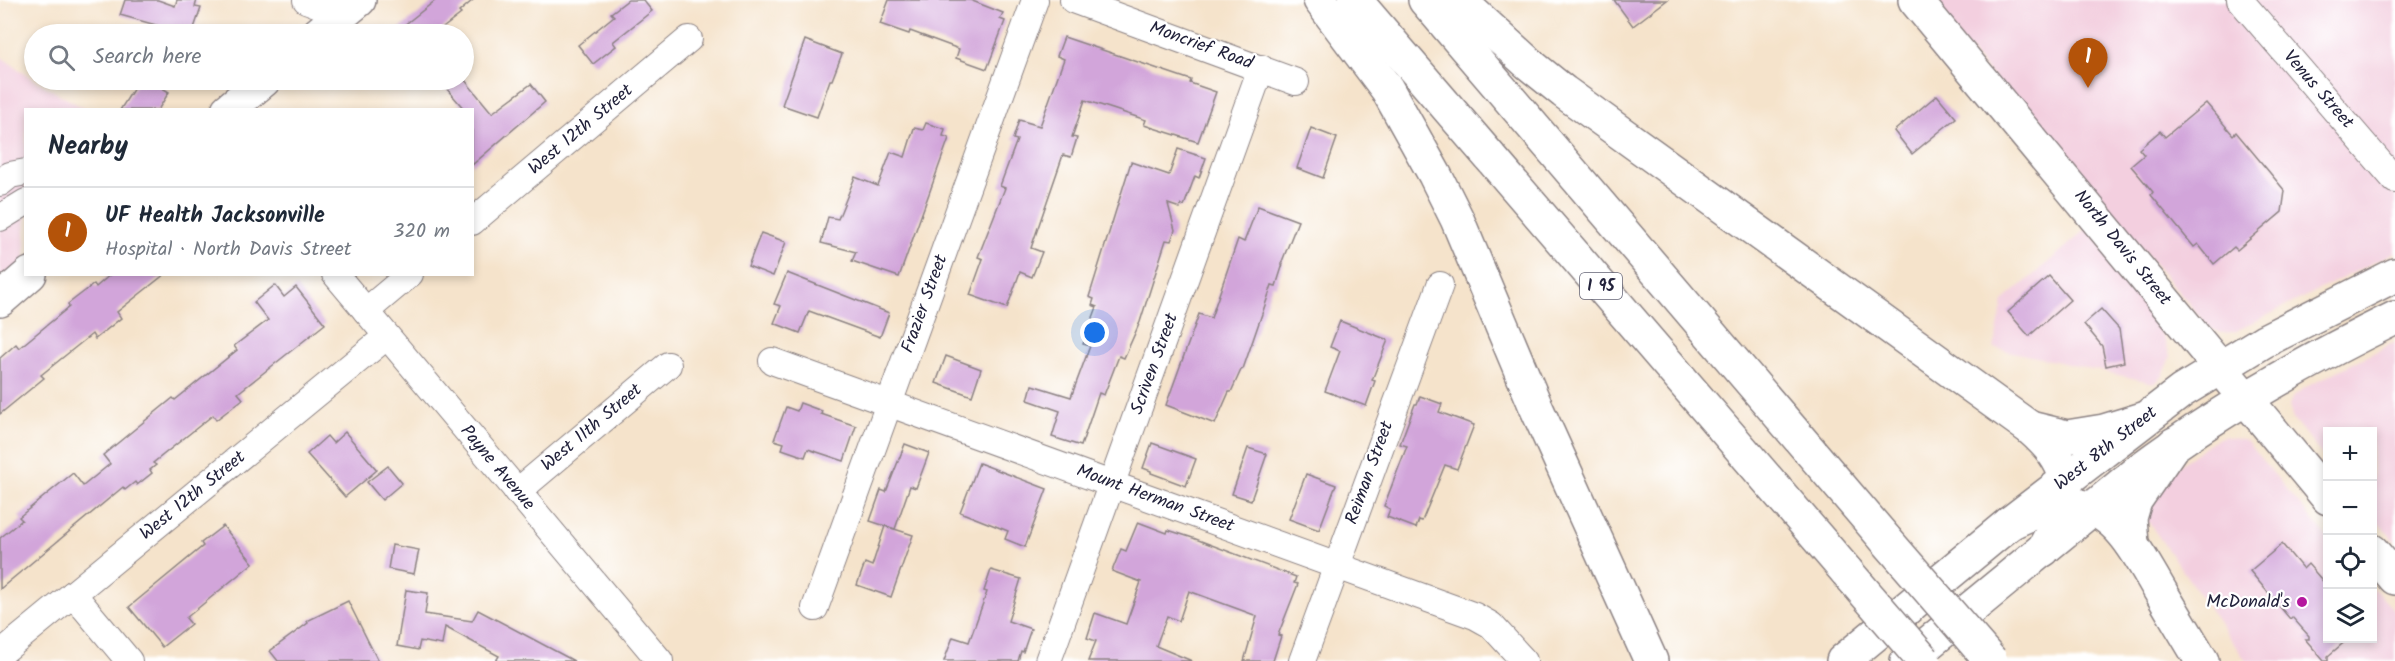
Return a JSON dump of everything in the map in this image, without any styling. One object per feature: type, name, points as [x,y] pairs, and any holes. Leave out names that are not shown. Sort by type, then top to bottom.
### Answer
[{"type":"main road","points":[[1320,0],[1387,89],[1444,193],[1536,407],[1651,661]]},
{"type":"main road","name":"I 95","points":[[1355,0],[1924,661]]},
{"type":"main road","points":[[1425,0],[1991,661]]},
{"type":"main road","points":[[1459,0],[1528,63],[1564,92],[2030,428],[2047,443],[2074,498],[2107,518],[2132,544],[2202,661]]},
{"type":"main road","name":"North Davis Street","points":[[1915,0],[2075,190],[2218,367],[2323,492]]},
{"type":"main road","points":[[330,24],[351,7]]},
{"type":"main road","points":[[230,108],[252,90]]},
{"type":"main road","name":"West 8th Street","points":[[2074,498],[2144,419],[2218,367],[2264,341],[2395,275]]},
{"type":"main road","points":[[0,300],[28,276]]},
{"type":"main road","name":"West 8th Street","points":[[2074,498],[2174,444],[2289,373],[2395,318]]},
{"type":"main road","points":[[2030,428],[2067,437],[2104,431],[2144,419]]},
{"type":"main road","points":[[2132,544],[2130,518],[2135,501],[2174,444]]},
{"type":"main road","points":[[1843,661],[2010,523],[2074,498]]},
{"type":"main road","points":[[1907,661],[2043,550],[2074,498]]},
{"type":"main road","points":[[2377,556],[2395,578]]},
{"type":"street","points":[[306,0],[351,7]]},
{"type":"street","name":"Frazier Street","points":[[815,608],[1035,0]]},
{"type":"street","name":"Moncrief Road","points":[[1072,0],[1296,82]]},
{"type":"street","name":"Venus Street","points":[[2240,0],[2395,180]]},
{"type":"street","name":"West 12th Street","points":[[474,220],[689,39]]},
{"type":"street","name":"Scriven Street","points":[[1048,661],[1261,68]]},
{"type":"street","points":[[0,183],[10,175],[24,172]]},
{"type":"street","points":[[0,218],[24,203]]},
{"type":"street","name":"Payne Avenue","points":[[336,276],[660,661]]},
{"type":"street","points":[[366,311],[408,276]]},
{"type":"street","name":"Reiman Street","points":[[1302,661],[1440,285]]},
{"type":"street","name":"West 12th Street","points":[[0,654],[386,337]]},
{"type":"street","name":"Mount Herman Street","points":[[772,361],[1475,616],[1491,625],[1524,661]]},
{"type":"street","name":"West 11th Street","points":[[516,492],[668,365]]},
{"type":"street","points":[[73,594],[129,661]]},
{"type":"shaded area","points":[[1926,0],[2395,0],[2395,252],[2234,332],[2222,333],[2210,328]]},
{"type":"shaded area","points":[[0,56],[24,73],[24,90],[52,90],[83,108],[24,108],[24,264],[0,284]]},
{"type":"shaded area","points":[[2088,228],[2141,293],[2165,341],[2170,356],[2163,376],[2155,383],[1994,348],[2003,301]]},
{"type":"shaded area","points":[[2395,342],[2395,542],[2377,520],[2377,427],[2323,427],[2323,456],[2293,419],[2289,405],[2292,398],[2306,387]]},
{"type":"shaded area","points":[[2224,436],[2246,441],[2323,532],[2323,643],[2377,643],[2377,592],[2395,611],[2395,661],[2246,661],[2142,513],[2155,484],[2212,441]]},
{"type":"building","points":[[125,0],[158,0],[175,6],[177,0],[197,0],[195,7],[201,8],[195,24],[152,24],[120,15]]},
{"type":"building","points":[[436,0],[473,0],[448,24],[406,24]]},
{"type":"building","points":[[628,0],[643,0],[652,11],[613,42],[616,46],[593,64],[578,45],[614,16],[611,13]]},
{"type":"building","points":[[889,0],[970,0],[1003,13],[1000,19],[1005,21],[987,69],[956,58],[959,49],[910,31],[909,34],[880,24]]},
{"type":"building","points":[[1614,0],[1667,0],[1633,26]]},
{"type":"building","points":[[1064,37],[1191,80],[1190,83],[1216,92],[1198,142],[1144,125],[1146,120],[1085,100],[1072,137],[1077,138],[1071,157],[1063,155],[1031,248],[1042,252],[1032,277],[1020,272],[1007,308],[970,295],[983,259],[978,257],[1005,188],[1000,186],[1017,140],[1013,139],[1019,120],[1040,126],[1064,59],[1057,56]]},
{"type":"building","points":[[805,40],[842,54],[817,117],[782,105]]},
{"type":"building","points":[[531,84],[545,102],[474,163],[474,108],[463,108],[448,90],[473,90],[492,113]]},
{"type":"building","points":[[133,90],[166,90],[169,92],[159,108],[121,108]]},
{"type":"building","points":[[1937,95],[1956,118],[1912,154],[1894,131]]},
{"type":"building","points":[[2206,103],[2233,135],[2236,132],[2285,191],[2282,212],[2237,250],[2234,247],[2214,264],[2198,244],[2194,247],[2151,195],[2153,192],[2131,166],[2144,155],[2139,149],[2160,131],[2165,137]]},
{"type":"building","points":[[926,123],[945,129],[943,136],[949,138],[899,277],[852,261],[856,252],[821,243],[828,217],[838,219],[855,177],[878,186],[891,152],[905,157],[914,128],[923,130]]},
{"type":"building","points":[[1311,128],[1337,138],[1323,178],[1297,168]]},
{"type":"building","points":[[1178,149],[1206,158],[1199,178],[1195,176],[1184,206],[1181,205],[1180,208],[1168,204],[1175,230],[1171,241],[1166,240],[1140,322],[1124,358],[1119,356],[1104,395],[1099,393],[1081,446],[1052,437],[1060,411],[1028,400],[1032,385],[1071,397],[1090,346],[1083,344],[1097,307],[1092,305],[1094,299],[1089,297],[1131,162],[1169,175]]},
{"type":"building","points":[[1258,206],[1298,221],[1281,264],[1283,264],[1276,286],[1272,285],[1243,369],[1229,392],[1215,424],[1166,405],[1199,314],[1211,318],[1238,239],[1244,242]]},
{"type":"building","points":[[761,233],[786,242],[773,276],[748,266]]},
{"type":"building","points":[[787,273],[889,313],[880,337],[809,311],[800,333],[774,323],[781,306],[774,304]]},
{"type":"building","points":[[109,276],[162,276],[117,312],[121,318],[95,339],[92,334],[41,375],[44,378],[0,414],[0,358],[16,344],[19,348],[94,284],[96,287]]},
{"type":"building","points":[[2049,276],[2070,300],[2029,336],[2008,312]]},
{"type":"building","points":[[275,285],[284,297],[296,287],[325,324],[238,393],[243,399],[216,420],[213,415],[153,463],[156,465],[150,470],[152,473],[137,485],[135,482],[125,490],[123,487],[0,589],[0,538],[22,520],[19,517],[73,473],[83,486],[110,464],[103,455],[237,350],[234,346],[268,320],[254,302]]},
{"type":"building","points":[[2101,309],[2119,329],[2124,362],[2106,366],[2102,346],[2084,324]]},
{"type":"building","points":[[1340,321],[1388,340],[1372,380],[1375,381],[1366,406],[1325,391],[1340,351],[1330,347]]},
{"type":"building","points":[[946,356],[981,369],[972,396],[936,383]]},
{"type":"building","points":[[1420,396],[1442,404],[1439,412],[1474,425],[1457,469],[1445,465],[1422,521],[1419,520],[1416,528],[1387,517],[1390,509],[1384,506],[1407,446],[1400,444]]},
{"type":"building","points":[[800,403],[822,411],[821,414],[856,426],[844,461],[808,449],[805,457],[782,449],[784,443],[774,440],[786,407],[797,411]]},
{"type":"building","points":[[345,432],[377,470],[345,497],[307,454],[327,436],[333,443]]},
{"type":"building","points":[[1152,443],[1196,459],[1186,486],[1143,468]]},
{"type":"building","points":[[905,444],[929,453],[916,488],[910,486],[895,529],[870,521],[881,490],[886,492]]},
{"type":"building","points":[[1248,448],[1267,454],[1251,500],[1232,494]]},
{"type":"building","points":[[979,463],[1047,489],[1025,547],[1005,539],[1008,531],[960,512]]},
{"type":"building","points":[[388,466],[402,483],[382,500],[367,482]]},
{"type":"building","points":[[1306,474],[1336,485],[1319,530],[1289,519]]},
{"type":"building","points":[[1138,522],[1167,533],[1168,530],[1193,538],[1296,577],[1294,583],[1298,584],[1278,635],[1281,636],[1273,661],[1244,661],[1257,616],[1189,591],[1179,621],[1167,616],[1156,646],[1192,661],[1088,661],[1096,641],[1087,638],[1095,613],[1126,624],[1141,582],[1112,571],[1121,549],[1126,551]]},
{"type":"building","points":[[223,526],[253,563],[186,618],[191,624],[162,647],[129,607],[203,546],[201,543]]},
{"type":"building","points":[[885,526],[913,535],[891,597],[857,585],[865,563],[872,566]]},
{"type":"building","name":"McDonald's","points":[[2282,544],[2303,569],[2308,564],[2323,581],[2323,643],[2343,643],[2328,656],[2328,661],[2324,661],[2305,639],[2309,639],[2309,636],[2292,617],[2290,619],[2250,571]]},
{"type":"building","points":[[392,545],[419,550],[414,574],[388,569]]},
{"type":"building","points":[[991,570],[1021,579],[1008,621],[1031,629],[1023,652],[1021,651],[1018,661],[944,661],[953,637],[969,642],[987,592],[984,591]]},
{"type":"building","points":[[406,590],[428,593],[425,614],[472,621],[478,610],[574,661],[496,661],[499,656],[445,627],[442,645],[420,641],[418,650],[397,646]]},
{"type":"building","points":[[348,601],[378,661],[278,661],[270,651],[308,623],[307,621]]},
{"type":"place","name":"UF Health Jacksonville","points":[[2088,88]]},
{"type":"place","name":"McDonald's","points":[[2302,602]]}]
